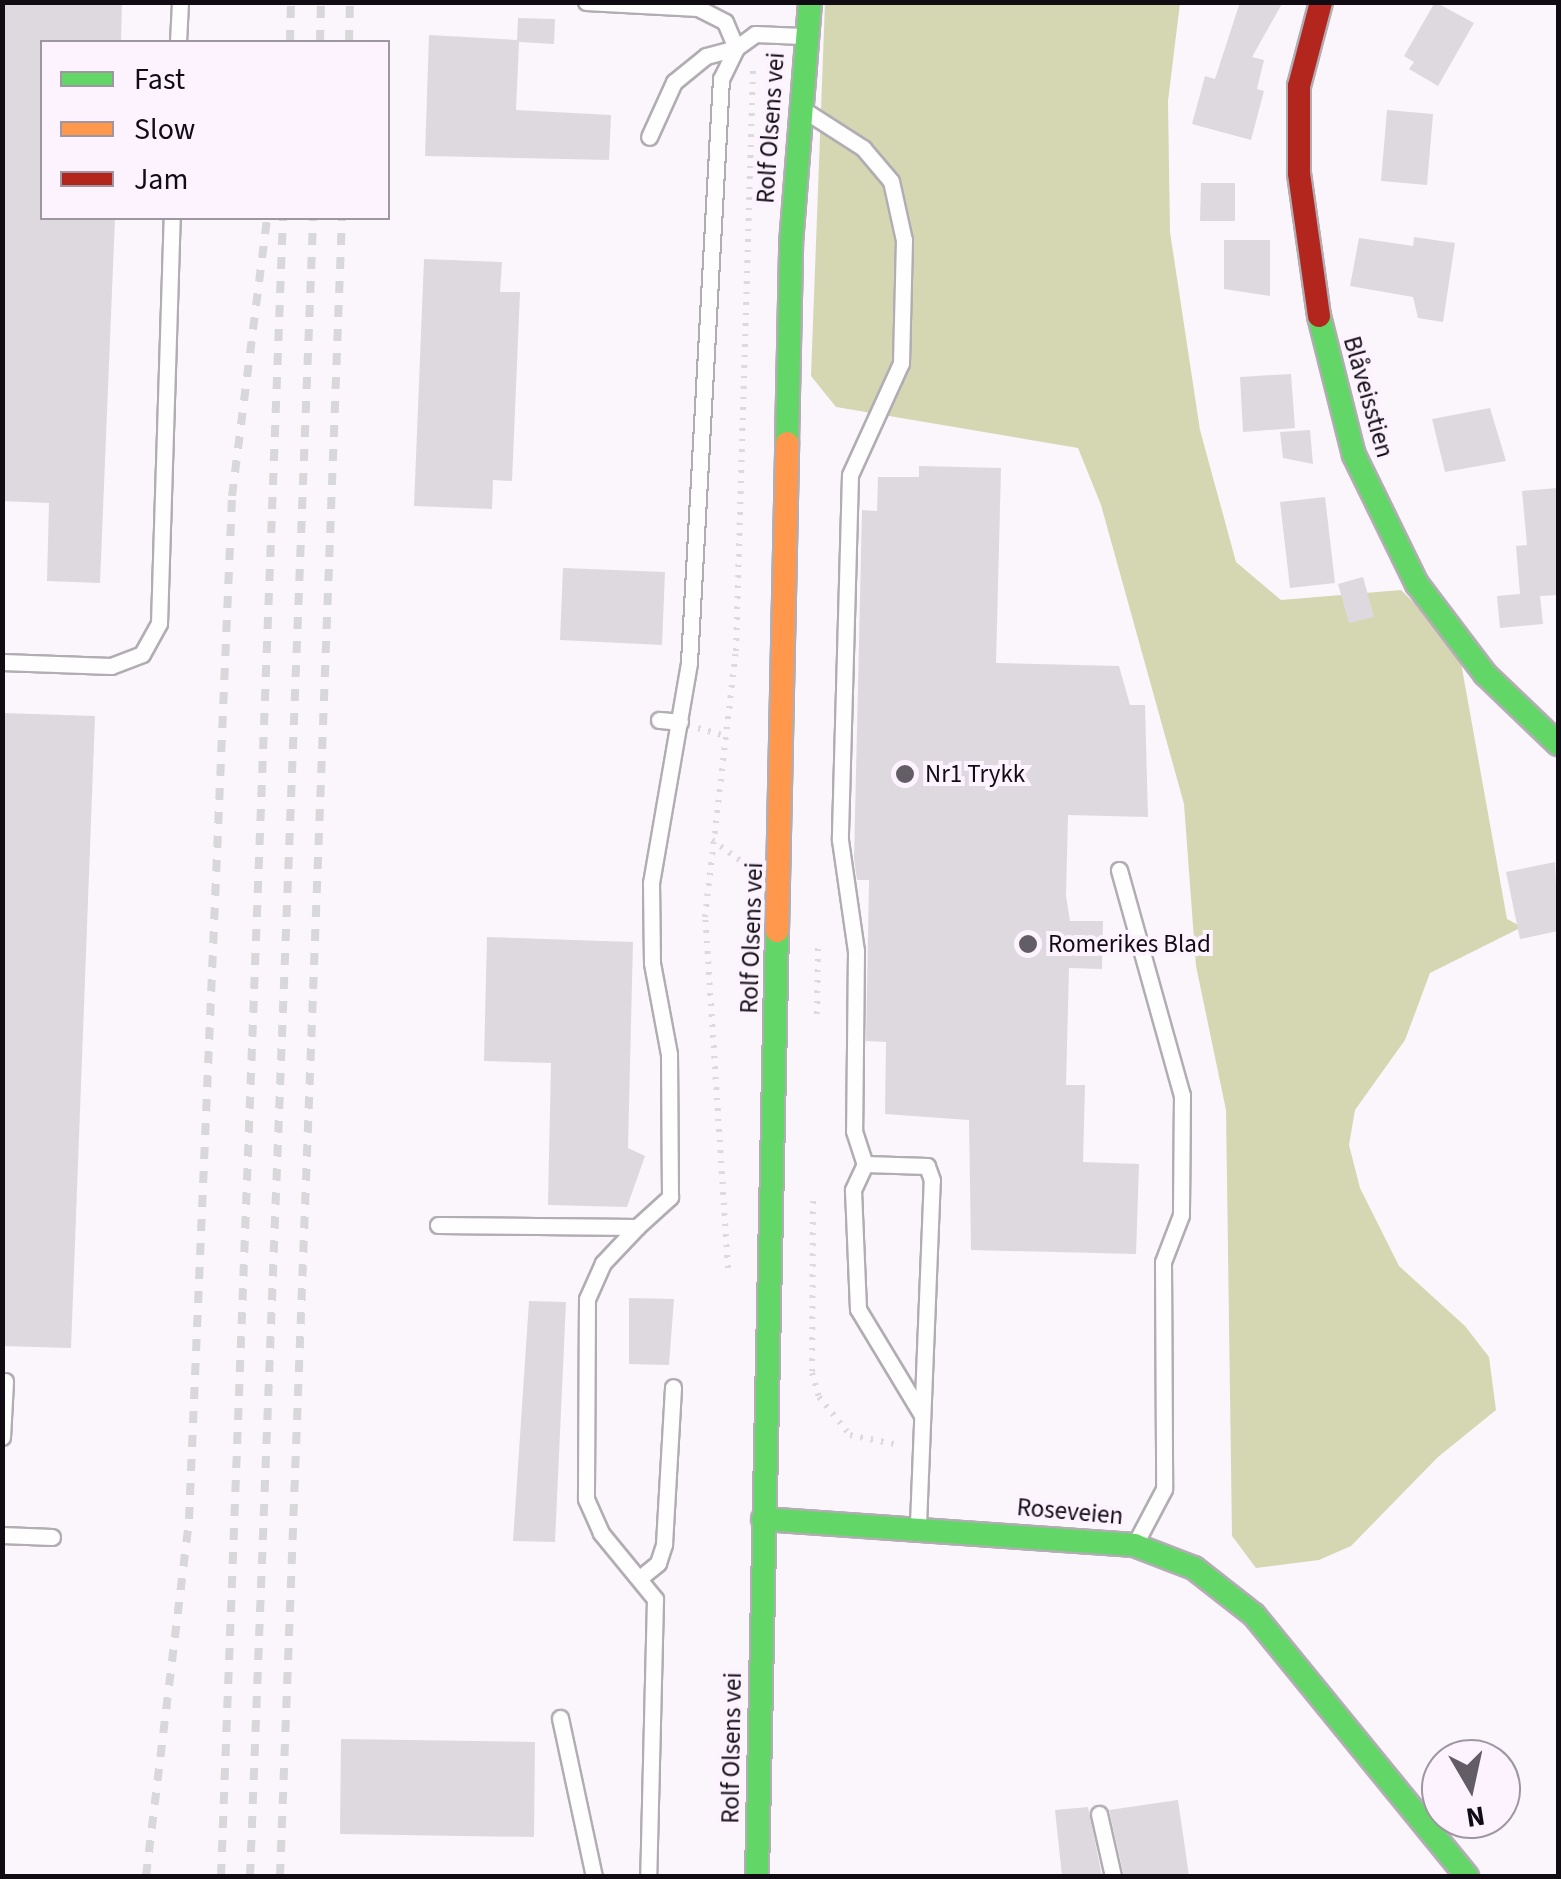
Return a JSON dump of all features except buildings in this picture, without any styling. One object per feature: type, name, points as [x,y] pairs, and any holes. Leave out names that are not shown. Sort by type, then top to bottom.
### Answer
[{"type":"main road","name":"Rolf Olsens vei","points":[[757,1876],[791,244],[810,2]]},
{"type":"main road","name":"Blåveisstien","points":[[1321,2],[1298,86],[1300,173],[1322,335],[1354,454],[1417,584],[1485,674],[1558,744]]},
{"type":"main road","name":"Roseveien","points":[[763,1519],[1134,1546],[1194,1568],[1254,1615],[1466,1876]]},
{"type":"lane","points":[[178,40],[180,2]]},
{"type":"lane","points":[[586,2],[698,8],[726,22],[736,48],[720,79],[689,662],[651,883],[652,963],[669,1054],[670,1197],[603,1262],[587,1299],[586,1499],[601,1533],[641,1577],[654,1600],[648,1876]]},
{"type":"lane","points":[[649,137],[674,82],[706,56],[736,48],[756,34],[806,36]]},
{"type":"lane","points":[[800,108],[863,148],[891,181],[904,240],[900,363],[850,475],[840,840],[856,951],[854,1131],[865,1164],[853,1190],[858,1309],[922,1415]]},
{"type":"lane","points":[[2,662],[111,666],[142,654],[159,623],[172,220]]},
{"type":"lane","points":[[659,720],[680,722]]},
{"type":"lane","points":[[1119,870],[1182,1095],[1181,1216],[1163,1262],[1164,1489],[1134,1546]]},
{"type":"lane","points":[[865,1164],[927,1166],[932,1180],[918,1528]]},
{"type":"lane","points":[[438,1224],[637,1227]]},
{"type":"lane","points":[[2,1437],[5,1381]]},
{"type":"lane","points":[[641,1577],[658,1563],[664,1544],[673,1387]]},
{"type":"lane","points":[[2,1535],[52,1537]]},
{"type":"lane","points":[[560,1718],[594,1876]]},
{"type":"lane","points":[[1099,1814],[1113,1876]]},
{"type":"path","points":[[729,1275],[706,953],[712,840],[736,651],[756,34]]},
{"type":"path","points":[[712,840],[756,872]]},
{"type":"path","points":[[816,928],[816,1026]]},
{"type":"path","points":[[813,1196],[812,1374],[818,1397],[850,1435],[871,1444],[921,1446]]},
{"type":"green space","points":[[825,3],[1180,3],[1168,101],[1170,232],[1200,430],[1236,562],[1281,600],[1401,590],[1458,646],[1507,919],[1522,927],[1430,973],[1405,1040],[1355,1110],[1349,1145],[1360,1188],[1399,1266],[1465,1326],[1489,1357],[1496,1410],[1438,1457],[1351,1546],[1319,1560],[1256,1568],[1232,1536],[1226,1110],[1196,966],[1184,804],[1101,505],[1078,448],[836,407],[811,376]]},
{"type":"railway","points":[[290,40],[291,2]]},
{"type":"railway","points":[[320,40],[321,2]]},
{"type":"railway","points":[[349,40],[350,2]]},
{"type":"railway","points":[[146,1876],[189,1519],[232,496],[267,220]]},
{"type":"railway","points":[[221,1876],[283,220]]},
{"type":"railway","points":[[250,1876],[313,220]]},
{"type":"railway","points":[[280,1876],[342,220]]},
{"type":"traffic: fast","points":[[787,443],[791,244],[810,2]]},
{"type":"traffic: fast","points":[[1319,316],[1354,455],[1417,584],[1485,674],[1558,744]]},
{"type":"traffic: fast","points":[[757,1876],[777,931]]},
{"type":"traffic: fast","points":[[763,1519],[1134,1545],[1194,1568],[1254,1615],[1467,1876]]},
{"type":"traffic: slow","points":[[777,931],[787,443]]},
{"type":"traffic: jam","points":[[1319,316],[1299,173],[1299,86],[1321,2]]},
{"type":"place","name":"Nr1 Trykk","points":[[905,774]]},
{"type":"place","name":"Romerikes Blad","points":[[1028,944]]}]
